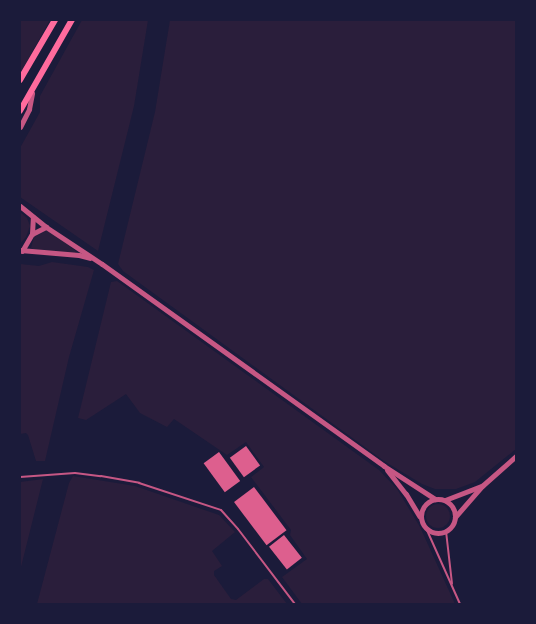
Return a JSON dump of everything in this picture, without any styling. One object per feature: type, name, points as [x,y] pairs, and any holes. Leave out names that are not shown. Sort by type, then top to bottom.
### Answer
[{"type":"main road","points":[[20,80],[55,20]]},
{"type":"main road","points":[[20,111],[72,20]]},
{"type":"street","points":[[20,127],[29,110],[32,88]]},
{"type":"street","points":[[20,206],[46,227],[102,264],[384,466],[435,498],[445,500],[453,507],[455,517]]},
{"type":"street","points":[[32,234],[33,217]]},
{"type":"street","points":[[21,250],[32,234],[46,227]]},
{"type":"street","points":[[21,250],[79,254],[102,264]]},
{"type":"street","points":[[384,466],[406,494],[426,528],[436,533],[446,531],[452,526],[455,517],[482,486],[516,456]]},
{"type":"street","points":[[445,500],[482,486]]},
{"type":"street","points":[[420,519],[422,508],[435,498]]},
{"type":"lane","points":[[20,477],[75,472],[101,476],[139,483],[221,510],[238,529],[295,604]]},
{"type":"lane","points":[[426,528],[460,604]]},
{"type":"lane","points":[[446,531],[452,586]]},
{"type":"shaded area","points":[[20,20],[50,20],[20,74]]},
{"type":"shaded area","points":[[82,20],[148,20],[134,106],[98,251],[20,197],[20,148],[40,112],[40,96]]},
{"type":"shaded area","points":[[170,20],[516,20],[516,449],[475,482],[456,489],[435,489],[422,484],[384,461],[123,271],[118,264],[155,112]]},
{"type":"shaded area","points":[[20,212],[27,218],[30,226],[26,237],[20,244]]},
{"type":"shaded area","points":[[48,230],[76,251],[75,253],[35,250],[31,248],[34,237]]},
{"type":"shaded area","points":[[52,262],[88,267],[94,270],[69,357],[45,461],[36,461],[28,435],[26,433],[20,434],[20,264],[39,266]]},
{"type":"shaded area","points":[[117,281],[379,470],[397,489],[420,527],[455,604],[302,604],[282,577],[307,559],[290,535],[291,530],[251,477],[264,467],[246,442],[227,455],[174,419],[167,427],[140,413],[126,394],[86,420],[78,418],[111,282]]},
{"type":"shaded area","points":[[73,476],[135,486],[219,515],[235,532],[212,551],[222,566],[214,571],[214,575],[231,599],[236,600],[264,579],[268,579],[287,604],[37,604],[69,483]]},
{"type":"shaded area","points":[[43,479],[20,571],[20,482]]},
{"type":"shaded area","points":[[438,504],[447,507],[450,516],[447,525],[438,528],[429,525],[426,516],[429,507]]},
{"type":"building","points":[[246,446],[260,465],[244,477],[230,458]]},
{"type":"building","points":[[219,452],[240,481],[225,492],[204,463]]},
{"type":"building","points":[[254,487],[286,530],[267,545],[234,502]]},
{"type":"building","points":[[284,535],[302,558],[287,570],[269,547]]}]
